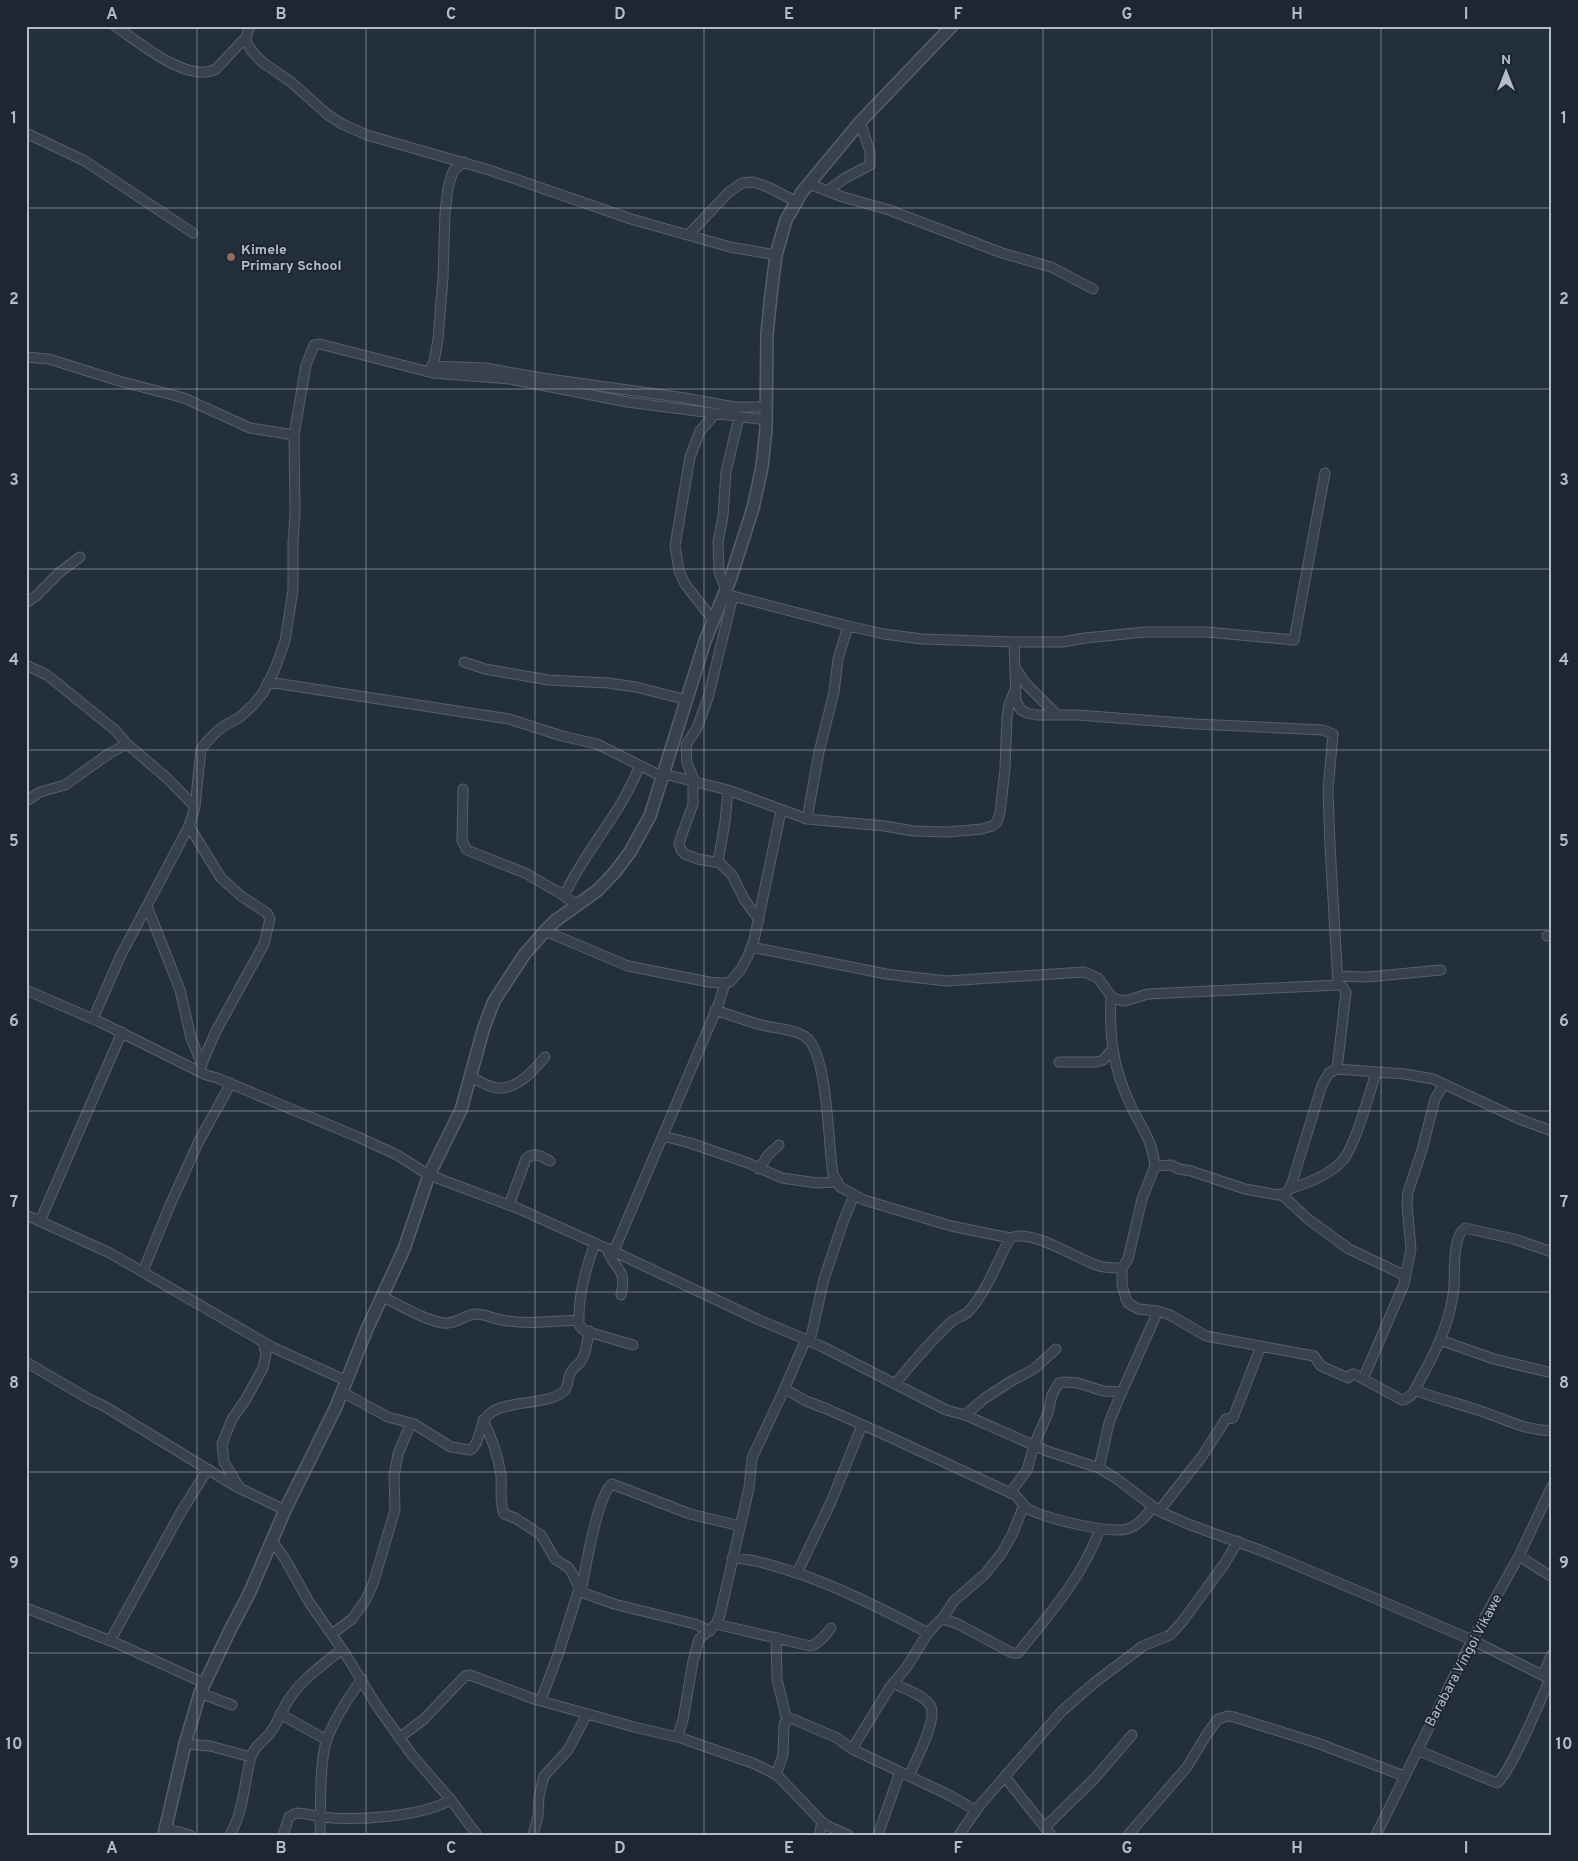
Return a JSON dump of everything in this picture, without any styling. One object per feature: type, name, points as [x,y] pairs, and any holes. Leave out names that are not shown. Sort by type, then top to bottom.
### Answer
[{"type":"street","points":[[116,26],[172,64],[202,73],[216,69],[246,37],[250,26]]},
{"type":"street","points":[[759,920],[744,899],[732,875],[718,862],[686,854],[680,846],[680,839],[693,804],[694,782],[687,763],[686,745],[697,728],[708,698],[728,594],[754,508],[762,467],[766,420],[767,334],[779,239],[795,201],[860,122],[952,26]]},
{"type":"street","points":[[246,37],[250,50],[262,62],[291,82],[328,115],[344,126],[367,135],[464,162],[632,219],[730,247],[776,255]]},
{"type":"street","points":[[827,191],[845,178],[870,165],[869,146],[860,122]]},
{"type":"street","points":[[26,133],[85,161],[193,233]]},
{"type":"street","points":[[430,369],[438,339],[441,312],[445,213],[448,188],[453,171],[464,162]]},
{"type":"street","points":[[688,235],[729,192],[742,183],[753,182],[768,187],[795,201]]},
{"type":"street","points":[[809,184],[888,210],[1002,253],[1051,267],[1094,289]]},
{"type":"street","points":[[93,1019],[120,957],[189,826],[195,807],[201,749],[210,737],[222,727],[240,717],[263,693],[285,640],[293,590],[295,513],[294,435],[306,365],[314,345],[320,344],[430,369],[510,379],[627,402],[766,420]]},
{"type":"street","points":[[26,357],[49,359],[103,377],[184,398],[250,428],[294,435]]},
{"type":"street","points":[[430,369],[485,368],[734,407],[766,407]]},
{"type":"street","points":[[713,620],[685,584],[679,572],[675,546],[690,457],[700,431],[715,414]]},
{"type":"street","points":[[728,594],[719,572],[718,542],[723,516],[726,472],[738,417]]},
{"type":"street","points":[[728,594],[848,626],[884,634],[922,639],[1062,642],[1146,632],[1207,632],[1294,640],[1325,473]]},
{"type":"street","points":[[26,604],[60,572],[80,557]]},
{"type":"street","points":[[190,1835],[172,1830],[164,1830],[185,1744],[202,1688],[249,1594],[285,1510],[344,1387],[367,1329],[409,1237],[429,1174],[461,1110],[484,1027],[494,1001],[524,955],[545,931],[598,890],[630,852],[650,816],[713,620],[728,594]]},
{"type":"street","points":[[807,820],[819,752],[834,692],[838,659],[848,626]]},
{"type":"street","points":[[1014,642],[1017,705],[1027,713],[1036,715],[1078,714],[1196,724],[1323,730],[1333,734],[1328,790],[1330,846],[1338,980],[1346,992],[1337,1069]]},
{"type":"street","points":[[464,662],[485,669],[548,680],[608,683],[636,687],[687,700]]},
{"type":"street","points":[[26,665],[47,676],[82,702],[115,730],[127,744],[168,778],[195,807]]},
{"type":"street","points":[[1014,666],[1026,684],[1057,715]]},
{"type":"street","points":[[268,682],[509,719],[562,736],[596,744],[639,767],[663,776],[728,790],[807,820],[885,826],[913,831],[948,832],[982,829],[992,826],[997,822],[1000,813],[1005,770],[1007,717],[1009,705],[1016,690]]},
{"type":"street","points":[[26,801],[40,792],[65,785],[110,753],[127,744]]},
{"type":"street","points":[[564,896],[575,873],[627,796],[639,767]]},
{"type":"street","points":[[463,789],[462,841],[467,850],[524,873],[577,905]]},
{"type":"street","points":[[718,862],[726,822],[728,790]]},
{"type":"street","points":[[545,931],[628,966],[684,978],[725,983],[736,977],[751,947],[759,920],[781,811]]},
{"type":"street","points":[[189,826],[221,878],[241,896],[267,914],[270,920],[264,944],[216,1031],[202,1063]]},
{"type":"street","points":[[147,906],[180,990],[187,1024],[206,1075]]},
{"type":"street","points":[[751,947],[886,974],[946,981],[1084,972],[1098,978],[1115,999],[1125,1001],[1148,994],[1338,980],[1441,970]]},
{"type":"street","points":[[620,1295],[624,1280],[610,1257],[610,1250],[663,1136],[725,983]]},
{"type":"street","points":[[26,990],[122,1032],[206,1075],[231,1083],[366,1141],[396,1155],[429,1174],[509,1205],[757,1319],[808,1340],[946,1410],[1034,1445],[1099,1468],[1118,1479],[1156,1509],[1188,1524],[1238,1541],[1472,1640],[1548,1678]]},
{"type":"street","points":[[1111,996],[1110,1028],[1117,1073],[1130,1105],[1152,1145],[1155,1166],[1142,1199],[1128,1259],[1122,1268],[1122,1285],[1128,1303],[1138,1309],[1158,1311],[1170,1315],[1206,1336],[1314,1356],[1321,1366],[1348,1378],[1354,1374],[1402,1400],[1410,1398],[1415,1390],[1440,1340],[1451,1309],[1458,1239],[1462,1229],[1484,1231],[1552,1252]]},
{"type":"street","points":[[715,1010],[762,1025],[796,1032],[809,1040],[816,1054],[823,1082],[833,1174],[840,1187],[854,1195],[880,1205],[934,1221],[1010,1238],[1029,1236],[1100,1266],[1122,1268]]},
{"type":"street","points":[[40,1221],[122,1032]]},
{"type":"street","points":[[1059,1062],[1096,1062],[1103,1060],[1112,1050]]},
{"type":"street","points":[[471,1077],[495,1088],[506,1087],[532,1072],[545,1056]]},
{"type":"street","points":[[1286,1192],[1322,1084],[1329,1073],[1337,1069],[1421,1076],[1444,1084],[1519,1119],[1552,1131]]},
{"type":"street","points":[[1155,1166],[1172,1165],[1179,1170],[1191,1171],[1246,1189],[1286,1192],[1316,1179],[1343,1160],[1350,1148],[1376,1073]]},
{"type":"street","points":[[143,1271],[199,1141],[231,1083]]},
{"type":"street","points":[[1363,1379],[1378,1348],[1406,1276],[1411,1249],[1407,1205],[1408,1192],[1422,1150],[1435,1099],[1444,1084]]},
{"type":"street","points":[[663,1136],[690,1143],[782,1178],[838,1182]]},
{"type":"street","points":[[759,1169],[768,1155],[780,1145]]},
{"type":"street","points":[[509,1205],[526,1158],[536,1154],[550,1161]]},
{"type":"street","points":[[1286,1192],[1308,1219],[1348,1249],[1406,1276]]},
{"type":"street","points":[[677,1737],[683,1720],[698,1639],[713,1628],[726,1591],[749,1488],[752,1458],[808,1340],[824,1279],[854,1195]]},
{"type":"street","points":[[26,1215],[110,1253],[143,1271],[263,1342],[344,1387],[388,1417],[411,1423],[450,1447],[470,1450],[474,1447],[484,1420],[493,1410],[538,1400],[560,1394],[564,1391],[569,1374],[584,1356],[589,1331]]},
{"type":"street","points":[[896,1383],[913,1362],[955,1318],[967,1313],[981,1295],[1010,1238]]},
{"type":"street","points":[[594,1243],[583,1278],[579,1303],[581,1328],[633,1345]]},
{"type":"street","points":[[383,1297],[418,1314],[444,1323],[455,1322],[473,1314],[514,1321],[579,1320]]},
{"type":"street","points":[[1099,1468],[1109,1423],[1158,1311]]},
{"type":"street","points":[[1440,1340],[1494,1359],[1552,1373]]},
{"type":"street","points":[[240,1489],[224,1462],[222,1444],[232,1419],[246,1399],[263,1368],[266,1354],[263,1342]]},
{"type":"street","points":[[785,1389],[806,1401],[862,1424],[1010,1493],[1028,1509],[1046,1516],[1100,1529],[1127,1529],[1156,1509],[1203,1455],[1226,1418],[1233,1418],[1261,1346]]},
{"type":"street","points":[[964,1416],[985,1398],[1034,1369],[1056,1348]]},
{"type":"street","points":[[26,1362],[240,1489],[285,1510]]},
{"type":"street","points":[[1010,1493],[1027,1470],[1052,1394],[1058,1384],[1064,1382],[1078,1383],[1103,1391],[1122,1392]]},
{"type":"street","points":[[1415,1390],[1438,1399],[1476,1409],[1526,1428],[1552,1431]]},
{"type":"street","points":[[484,1420],[494,1440],[501,1477],[501,1506],[504,1514],[515,1518],[541,1535],[555,1560],[569,1568],[580,1591],[614,1604],[694,1624],[776,1637],[810,1646],[824,1638],[831,1628]]},
{"type":"street","points":[[332,1634],[352,1618],[365,1601],[373,1584],[395,1510],[394,1476],[398,1454],[411,1423]]},
{"type":"street","points":[[797,1573],[832,1502],[862,1424]]},
{"type":"street","points":[[110,1641],[181,1512],[208,1469]]},
{"type":"street","points":[[541,1700],[560,1652],[580,1591],[589,1549],[605,1492],[612,1484],[690,1514],[740,1526]]},
{"type":"street","name":"Barabara Vingoi Vikawe","points":[[1376,1835],[1472,1640],[1519,1556],[1552,1486]]},
{"type":"street","points":[[852,1748],[875,1710],[906,1668],[928,1633],[942,1619],[954,1601],[984,1574],[1001,1554],[1024,1506]]},
{"type":"street","points":[[942,1619],[958,1624],[1012,1653],[1018,1653],[1051,1612],[1067,1588],[1094,1547],[1100,1529]]},
{"type":"street","points":[[272,1541],[285,1559],[308,1602],[332,1634],[399,1738],[412,1756],[451,1800],[477,1835]]},
{"type":"street","points":[[959,1835],[975,1810],[1043,1731],[1082,1693],[1143,1646],[1170,1635],[1182,1622],[1225,1564],[1238,1541]]},
{"type":"street","points":[[1519,1556],[1552,1577]]},
{"type":"street","points":[[732,1558],[753,1560],[797,1573],[860,1598],[928,1633]]},
{"type":"street","points":[[26,1608],[110,1641],[232,1705]]},
{"type":"street","points":[[776,1637],[777,1679],[787,1721]]},
{"type":"street","points":[[230,1835],[243,1800],[251,1757],[256,1747],[271,1732],[293,1694],[309,1676],[342,1649]]},
{"type":"street","points":[[1417,1750],[1497,1783],[1502,1779],[1513,1758],[1548,1678],[1552,1654]]},
{"type":"street","points":[[399,1738],[424,1719],[466,1675],[475,1676],[541,1700],[677,1737],[755,1764],[776,1775],[822,1822],[848,1835]]},
{"type":"street","points":[[320,1835],[323,1759],[326,1740],[347,1699],[362,1680]]},
{"type":"street","points":[[878,1835],[905,1774],[931,1723],[932,1708],[929,1703],[921,1697],[893,1684]]},
{"type":"street","points":[[280,1714],[326,1740]]},
{"type":"street","points":[[533,1835],[544,1776],[568,1750],[587,1714]]},
{"type":"street","points":[[1128,1835],[1187,1767],[1207,1734],[1218,1719],[1223,1717],[1234,1716],[1317,1743],[1404,1776]]},
{"type":"street","points":[[776,1775],[783,1755],[784,1724],[793,1719],[809,1724],[837,1738],[852,1748],[975,1810]]},
{"type":"street","points":[[1005,1777],[1047,1832],[1057,1814],[1094,1779],[1132,1735]]},
{"type":"street","points":[[185,1744],[210,1746],[251,1757]]},
{"type":"street","points":[[283,1835],[289,1817],[292,1814],[300,1813],[321,1817],[366,1817],[417,1812],[438,1807],[451,1800]]},
{"type":"street","points":[[818,1835],[822,1822]]},
{"type":"place","name":"Kimele Primary School","points":[[231,257]]}]
